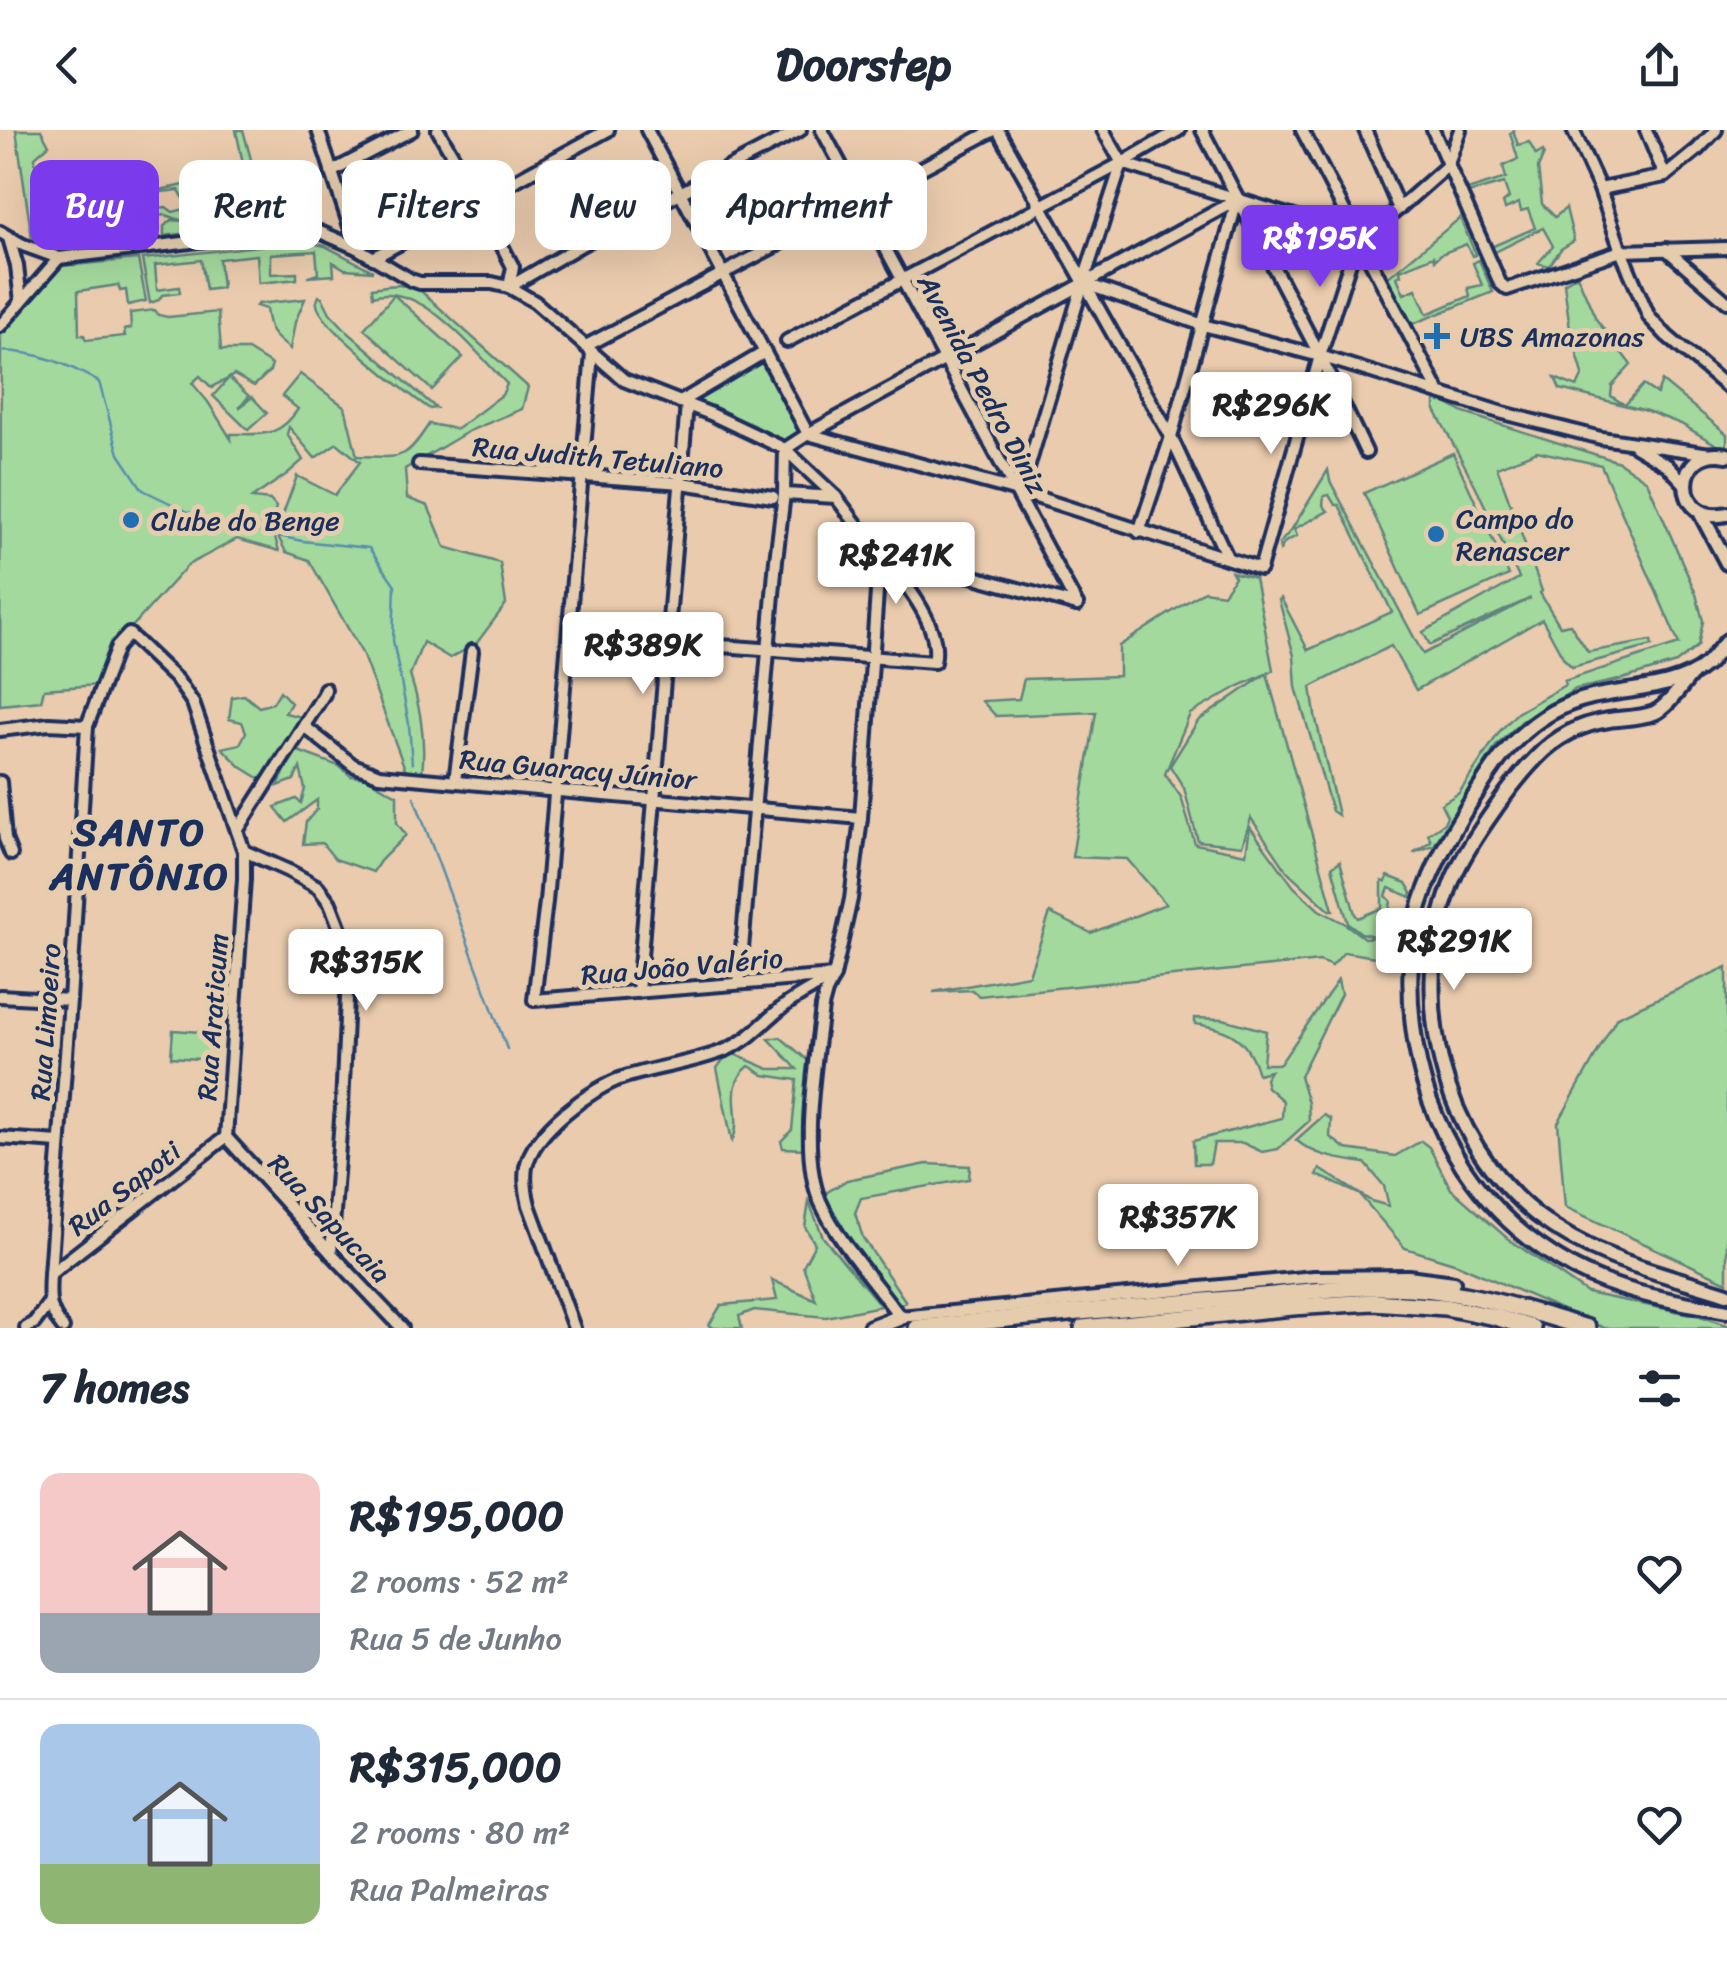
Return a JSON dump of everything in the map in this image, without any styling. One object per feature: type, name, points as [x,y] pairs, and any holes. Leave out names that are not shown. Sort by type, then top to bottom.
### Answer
[{"type":"highway","points":[[1454,1282],[1486,1291],[1532,1320]]},
{"type":"highway","points":[[917,1328],[1374,1288],[1449,1292],[1532,1320]]},
{"type":"highway","points":[[1083,1328],[1373,1302],[1445,1307],[1587,1328]]},
{"type":"highway","points":[[871,1328],[900,1317]]},
{"type":"highway","points":[[1147,1328],[1163,1321]]},
{"type":"main road","points":[[1727,455],[1710,454],[1692,465],[1685,484],[1692,504],[1700,511],[1727,514]]},
{"type":"main road","points":[[1700,511],[1726,560]]},
{"type":"main road","points":[[1726,560],[1727,534]]},
{"type":"main road","points":[[1727,641],[1706,665],[1692,673],[1657,686],[1572,703],[1539,720],[1512,743],[1461,817],[1433,870],[1416,924],[1409,993],[1424,1085],[1449,1146],[1486,1200],[1520,1232],[1572,1267],[1606,1283],[1672,1302],[1727,1310]]},
{"type":"main road","points":[[1692,673],[1655,713],[1605,720],[1564,735],[1534,760],[1490,817],[1452,880],[1444,906],[1433,978],[1434,1020],[1449,1091],[1461,1120],[1512,1192],[1571,1238],[1613,1259],[1727,1294]]},
{"type":"main road","points":[[1629,692],[1655,713]]},
{"type":"street","points":[[318,130],[342,204]]},
{"type":"street","points":[[331,172],[412,130]]},
{"type":"street","points":[[438,130],[456,160]]},
{"type":"street","points":[[515,180],[608,130]]},
{"type":"street","points":[[646,130],[808,434]]},
{"type":"street","points":[[509,287],[800,130]]},
{"type":"street","name":"Avenida Pedro Diniz","points":[[822,130],[839,160]]},
{"type":"street","points":[[927,167],[996,130],[1171,438],[1228,557]]},
{"type":"street","points":[[1103,130],[1122,163],[1358,236],[1380,225],[1447,166],[1460,130]]},
{"type":"street","points":[[787,341],[1179,130]]},
{"type":"street","points":[[1202,130],[1366,452]]},
{"type":"street","points":[[1302,130],[1439,392]]},
{"type":"street","points":[[1365,130],[1399,209]]},
{"type":"street","points":[[1433,130],[1500,282],[1507,289],[1620,251],[1727,248]]},
{"type":"street","points":[[1573,130],[1649,317],[1727,387]]},
{"type":"street","points":[[1646,130],[1665,176]]},
{"type":"street","points":[[1600,190],[1665,176],[1716,130]]},
{"type":"street","points":[[1014,490],[1026,475],[1122,163]]},
{"type":"street","points":[[784,449],[1237,200]]},
{"type":"street","points":[[1140,532],[1171,438],[1237,200]]},
{"type":"street","points":[[4,235],[59,258],[281,230],[320,232],[342,242]]},
{"type":"street","points":[[4,235],[17,266],[21,302]]},
{"type":"street","points":[[808,434],[1014,490],[1260,568],[1358,236]]},
{"type":"street","points":[[1666,249],[1727,302]]},
{"type":"street","points":[[360,250],[420,283],[492,283],[509,287],[535,302],[624,380],[784,449],[836,497],[894,568],[936,640],[934,662],[570,631]]},
{"type":"street","points":[[373,258],[388,250]]},
{"type":"street","points":[[505,250],[513,266],[509,287]]},
{"type":"street","points":[[589,349],[768,250]]},
{"type":"street","name":"Avenida Pedro Diniz","points":[[876,550],[1077,605],[887,250]]},
{"type":"street","points":[[0,326],[59,258]]},
{"type":"street","points":[[1083,283],[1202,325],[1320,356],[1503,413],[1602,438],[1710,454]]},
{"type":"street","points":[[554,790],[570,631],[589,349]]},
{"type":"street","points":[[683,404],[765,352]]},
{"type":"street","points":[[638,992],[682,484],[683,404]]},
{"type":"street","points":[[1630,443],[1667,466],[1685,484]]},
{"type":"street","points":[[739,983],[784,449]]},
{"type":"street","name":"Rua Judith Tetuliano","points":[[418,464],[582,475],[778,496],[836,497]]},
{"type":"street","points":[[876,550],[879,564],[862,818],[851,899],[834,976],[822,1007],[811,1120],[815,1186],[820,1202],[900,1317],[1314,1277],[1408,1276],[1454,1282]]},
{"type":"street","name":"Rua Limoeiro","points":[[62,1328],[49,1303],[50,1274],[87,726],[117,647],[128,634]]},
{"type":"street","name":"Rua Araticum","points":[[128,634],[177,680],[192,702],[244,851],[226,1138]]},
{"type":"street","points":[[455,781],[472,652]]},
{"type":"street","points":[[237,831],[305,727],[325,689]]},
{"type":"street","points":[[0,730],[48,724],[87,726]]},
{"type":"street","name":"Rua Guaracy Júnior","points":[[305,727],[353,765],[379,775],[862,818]]},
{"type":"street","points":[[0,782],[5,839],[11,854]]},
{"type":"street","name":"Rua João Valério","points":[[554,790],[534,1000],[834,976]]},
{"type":"street","points":[[244,851],[311,881],[330,903],[342,928],[348,976],[330,1253]]},
{"type":"street","points":[[574,1328],[529,1205],[525,1169],[532,1148],[557,1120],[608,1084],[728,1049],[749,1038],[782,1008],[834,976]]},
{"type":"street","points":[[0,996],[70,1000]]},
{"type":"street","points":[[0,1138],[59,1142]]},
{"type":"street","name":"Rua Sapucaia","points":[[226,1138],[402,1328]]},
{"type":"street","name":"Rua Sapoti","points":[[50,1274],[226,1138]]},
{"type":"street","points":[[26,1328],[49,1303]]},
{"type":"green space","points":[[16,130],[41,130],[49,145],[35,160],[30,160],[30,225]]},
{"type":"green space","points":[[236,130],[243,130],[251,160],[242,160]]},
{"type":"green space","points":[[1513,130],[1518,145],[1529,142],[1536,155],[1543,151],[1538,168],[1542,204],[1555,217],[1566,208],[1574,241],[1561,249],[1549,266],[1538,263],[1553,246],[1543,228],[1493,253],[1491,247],[1535,228],[1528,209],[1521,211],[1519,203],[1505,209],[1503,203],[1509,198],[1504,183],[1468,193],[1467,190],[1506,178],[1503,166],[1518,159],[1510,133]]},
{"type":"green space","points":[[166,207],[173,212],[179,210],[179,220],[159,216],[159,208]]},
{"type":"green space","points":[[1460,218],[1476,255],[1472,256],[1466,244],[1435,260],[1434,256],[1400,270],[1397,277],[1404,294],[1416,289],[1427,314],[1470,296],[1468,288],[1482,285],[1473,263],[1479,260],[1493,292],[1410,325],[1387,278]]},
{"type":"green space","points":[[179,221],[179,234],[164,236],[164,226]]},
{"type":"green space","points":[[322,245],[373,271],[345,269],[333,262],[334,275],[307,277],[318,274],[316,251],[271,254],[271,274],[297,273],[297,279],[259,283],[257,255],[219,259],[222,288],[206,290],[201,260],[155,265],[157,290],[179,287],[180,293],[162,295],[150,303],[142,259],[222,250],[322,250]]},
{"type":"green space","points":[[138,259],[146,301],[128,305],[126,290],[120,291],[118,285],[78,291],[79,335],[86,340],[125,336],[124,330],[131,328],[130,313],[155,310],[168,317],[218,312],[221,350],[248,350],[272,365],[254,386],[234,375],[229,378],[249,396],[239,408],[252,397],[267,413],[248,430],[213,396],[228,379],[212,388],[200,376],[192,383],[231,439],[231,434],[261,434],[284,425],[298,409],[282,396],[300,374],[345,407],[357,456],[400,455],[413,446],[429,424],[457,429],[502,395],[507,384],[446,322],[410,299],[392,294],[373,296],[372,288],[391,285],[422,292],[528,387],[522,409],[469,431],[405,469],[407,498],[428,506],[445,547],[500,563],[506,604],[476,644],[450,658],[423,642],[410,675],[422,724],[422,774],[405,769],[362,653],[309,560],[286,552],[272,525],[283,514],[297,476],[335,495],[360,462],[337,443],[315,458],[289,427],[287,434],[303,460],[252,498],[270,500],[276,507],[271,524],[266,523],[272,528],[279,551],[237,539],[188,565],[113,648],[98,685],[44,689],[41,701],[0,705],[1,335],[62,266]]},
{"type":"green space","points":[[1577,275],[1596,319],[1631,365],[1612,386],[1611,396],[1625,405],[1643,385],[1657,394],[1662,381],[1727,434],[1727,451],[1681,424],[1647,411],[1560,389],[1555,378],[1577,387],[1583,374],[1570,329],[1564,283]]},
{"type":"green space","points":[[394,295],[463,357],[432,390],[364,329]]},
{"type":"green space","points":[[319,296],[350,334],[436,408],[430,409],[419,401],[332,327],[321,314]]},
{"type":"green space","points":[[305,299],[290,349],[272,332],[266,309],[256,306]]},
{"type":"green space","points":[[763,359],[799,429],[797,433],[778,443],[689,403],[689,399]]},
{"type":"green space","points":[[1435,397],[1464,413],[1619,462],[1647,481],[1696,594],[1703,621],[1698,646],[1676,663],[1576,689],[1522,721],[1496,746],[1434,845],[1413,853],[1431,841],[1428,834],[1444,823],[1447,816],[1441,804],[1459,793],[1500,731],[1517,713],[1565,685],[1564,681],[1679,644],[1601,465],[1537,451],[1497,467],[1540,593],[1560,626],[1570,624],[1588,652],[1651,641],[1652,646],[1572,667],[1542,619],[1416,690],[1391,646],[1311,687],[1338,815],[1332,811],[1296,687],[1294,656],[1279,600],[1308,650],[1392,612],[1339,505],[1329,495],[1324,496],[1323,505],[1328,511],[1294,529],[1297,536],[1280,550],[1279,544],[1328,470],[1330,481],[1423,654],[1531,598],[1430,645],[1423,632],[1519,578],[1435,410]]},
{"type":"green space","name":"Campo do Renascer","points":[[1453,453],[1509,575],[1420,615],[1364,493]]},
{"type":"green space","points":[[1232,572],[1255,578],[1273,670],[1267,674],[1333,910],[1287,871],[1251,818],[1242,846],[1198,841],[1184,788],[1170,766],[1198,721],[1266,674],[1190,714],[1165,774],[1181,797],[1195,844],[1246,854],[1250,827],[1294,887],[1319,910],[1364,938],[1378,937],[1361,933],[1348,923],[1332,867],[1340,861],[1358,918],[1382,908],[1382,881],[1386,882],[1388,876],[1406,883],[1411,897],[1389,888],[1386,896],[1391,901],[1385,937],[1399,938],[1397,956],[1344,952],[1332,966],[1320,961],[979,996],[972,990],[933,992],[1029,975],[1050,913],[1091,933],[1166,904],[1127,859],[1072,857],[1096,712],[996,716],[982,701],[1019,699],[1024,679],[1119,676],[1119,646],[1204,591],[1223,594],[1235,577]]},
{"type":"green space","points":[[280,691],[291,703],[285,713],[302,717],[280,764],[262,780],[222,748],[240,744],[246,732],[242,722],[229,719],[232,697],[244,695],[259,707],[273,703]]},
{"type":"green space","points":[[298,751],[397,795],[397,823],[406,835],[373,872],[335,859],[322,843],[303,844],[306,822],[317,809],[317,800],[287,822],[275,807],[296,799],[301,803],[305,789],[300,768],[294,780],[278,786]]},
{"type":"green space","points":[[1727,967],[1727,1282],[1565,1207],[1558,1123],[1617,1017]]},
{"type":"green space","points":[[1338,980],[1341,994],[1300,1076],[1309,1121],[1278,1149],[1262,1152],[1243,1143],[1214,1143],[1210,1164],[1194,1164],[1193,1141],[1282,1118],[1283,1101],[1267,1087],[1265,1079],[1270,1071],[1258,1074],[1243,1044],[1219,1029],[1195,1024],[1195,1018],[1223,1019],[1266,1031],[1263,1064],[1280,1064]]},
{"type":"green space","points":[[173,1030],[213,1033],[212,1060],[171,1057]]},
{"type":"green space","points":[[780,1037],[811,1063],[806,1149],[783,1148],[781,1141],[792,1130],[797,1080],[764,1075],[749,1066],[736,1084],[732,1141],[717,1068],[729,1052],[769,1069],[797,1069],[769,1039]]},
{"type":"green space","points":[[1324,1115],[1331,1119],[1330,1137],[1346,1149],[1395,1156],[1421,1141],[1429,1147],[1451,1189],[1507,1238],[1587,1293],[1700,1316],[1727,1328],[1604,1328],[1457,1264],[1405,1248],[1359,1194],[1317,1175],[1320,1169],[1371,1201],[1389,1206],[1384,1186],[1365,1163],[1320,1154],[1296,1140]]},
{"type":"green space","points":[[927,1164],[970,1166],[969,1179],[861,1198],[855,1213],[863,1238],[906,1302],[896,1306],[821,1196],[847,1180]]},
{"type":"green space","points":[[809,1202],[823,1237],[881,1306],[826,1317],[754,1310],[739,1316],[742,1328],[709,1325],[721,1305],[777,1300],[772,1280],[816,1300],[803,1266],[815,1244],[805,1227]]},
{"type":"waterway","points":[[0,351],[52,360],[99,382],[119,454],[143,490],[207,521],[302,541],[369,548],[395,585],[393,640],[409,724],[412,764]]},
{"type":"waterway","points":[[414,797],[507,1049]]},
{"type":"place","name":"UBS Amazonas","points":[[1437,336]]},
{"type":"place","name":"Clube do Benge","points":[[131,520]]},
{"type":"place","name":"Campo do Renascer","points":[[1436,534]]},
{"type":"district","name":"SANTO ANTÔNIO","points":[[140,854]]}]
